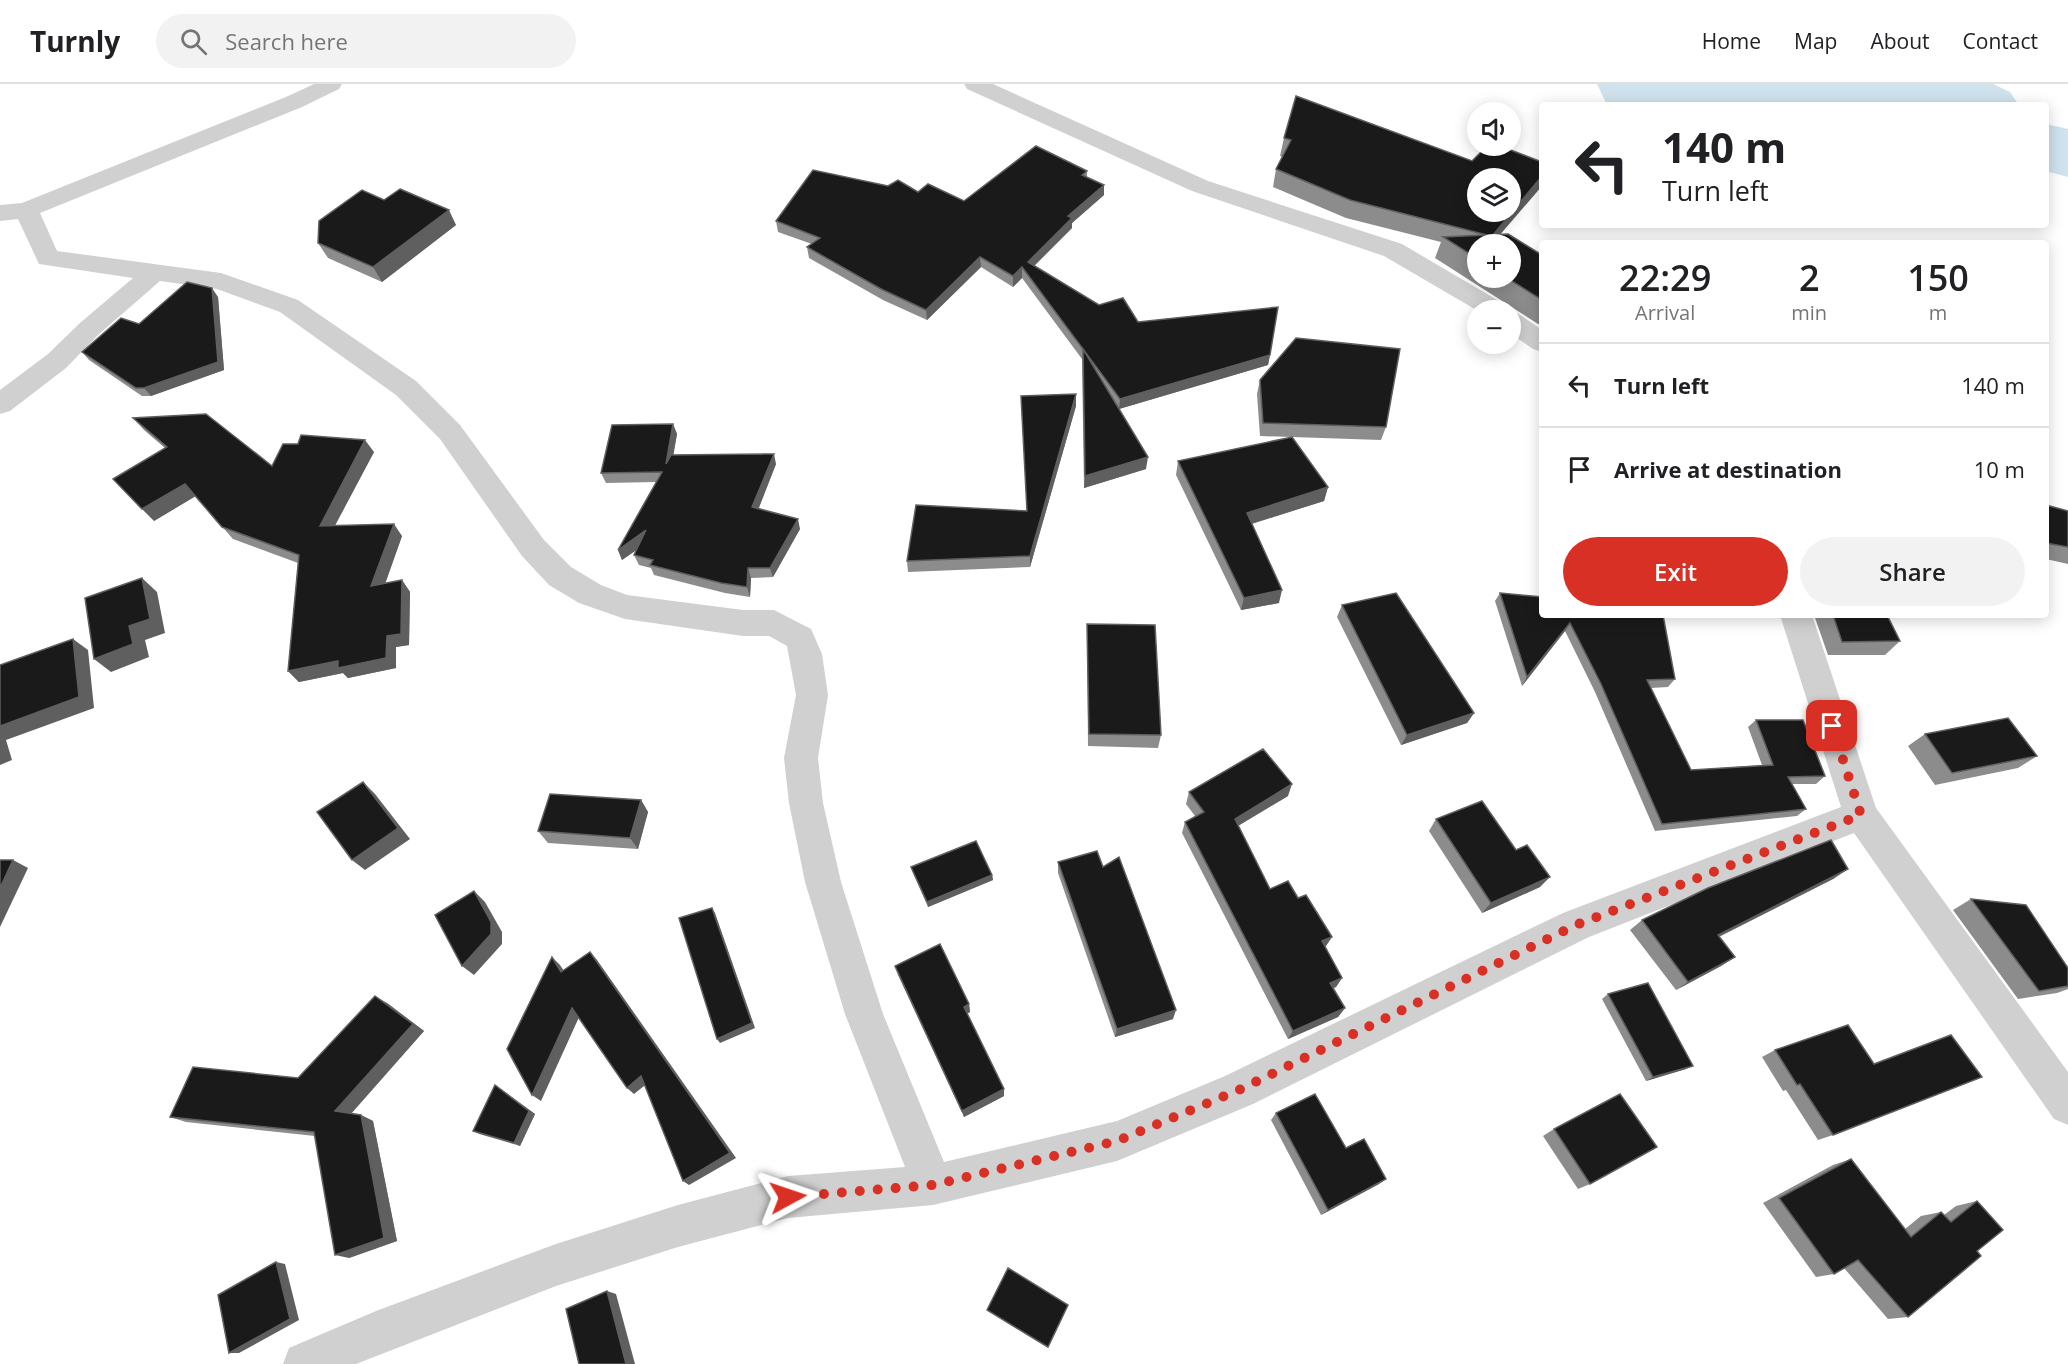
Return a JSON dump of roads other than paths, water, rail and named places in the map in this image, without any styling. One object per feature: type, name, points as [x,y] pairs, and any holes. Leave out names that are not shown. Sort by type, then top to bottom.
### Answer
[{"type":"street","points":[[331,84],[294,102],[13,212],[48,258],[153,274],[221,281],[289,306],[406,388],[450,432],[533,548],[560,576],[590,594],[625,607],[774,624],[800,638],[806,654],[812,695],[801,758],[802,769],[806,802],[823,882],[864,1014],[933,1185]]},
{"type":"street","points":[[975,84],[1200,186],[1393,250],[1478,300]]},
{"type":"street","points":[[0,404],[57,361],[89,329],[153,274]]},
{"type":"street","points":[[1521,328],[1539,341]]},
{"type":"street","points":[[1797,618],[1861,815],[2068,1105]]},
{"type":"street","points":[[306,1364],[375,1333],[556,1264],[678,1226],[788,1197],[933,1185],[1117,1141],[1239,1090],[1576,925],[1861,815]]},
{"type":"waterway","points":[[1626,84],[1631,97],[1674,102]]},
{"type":"waterway","points":[[1732,102],[1974,97],[1983,102]]},
{"type":"waterway","points":[[2049,144],[2068,158]]}]
